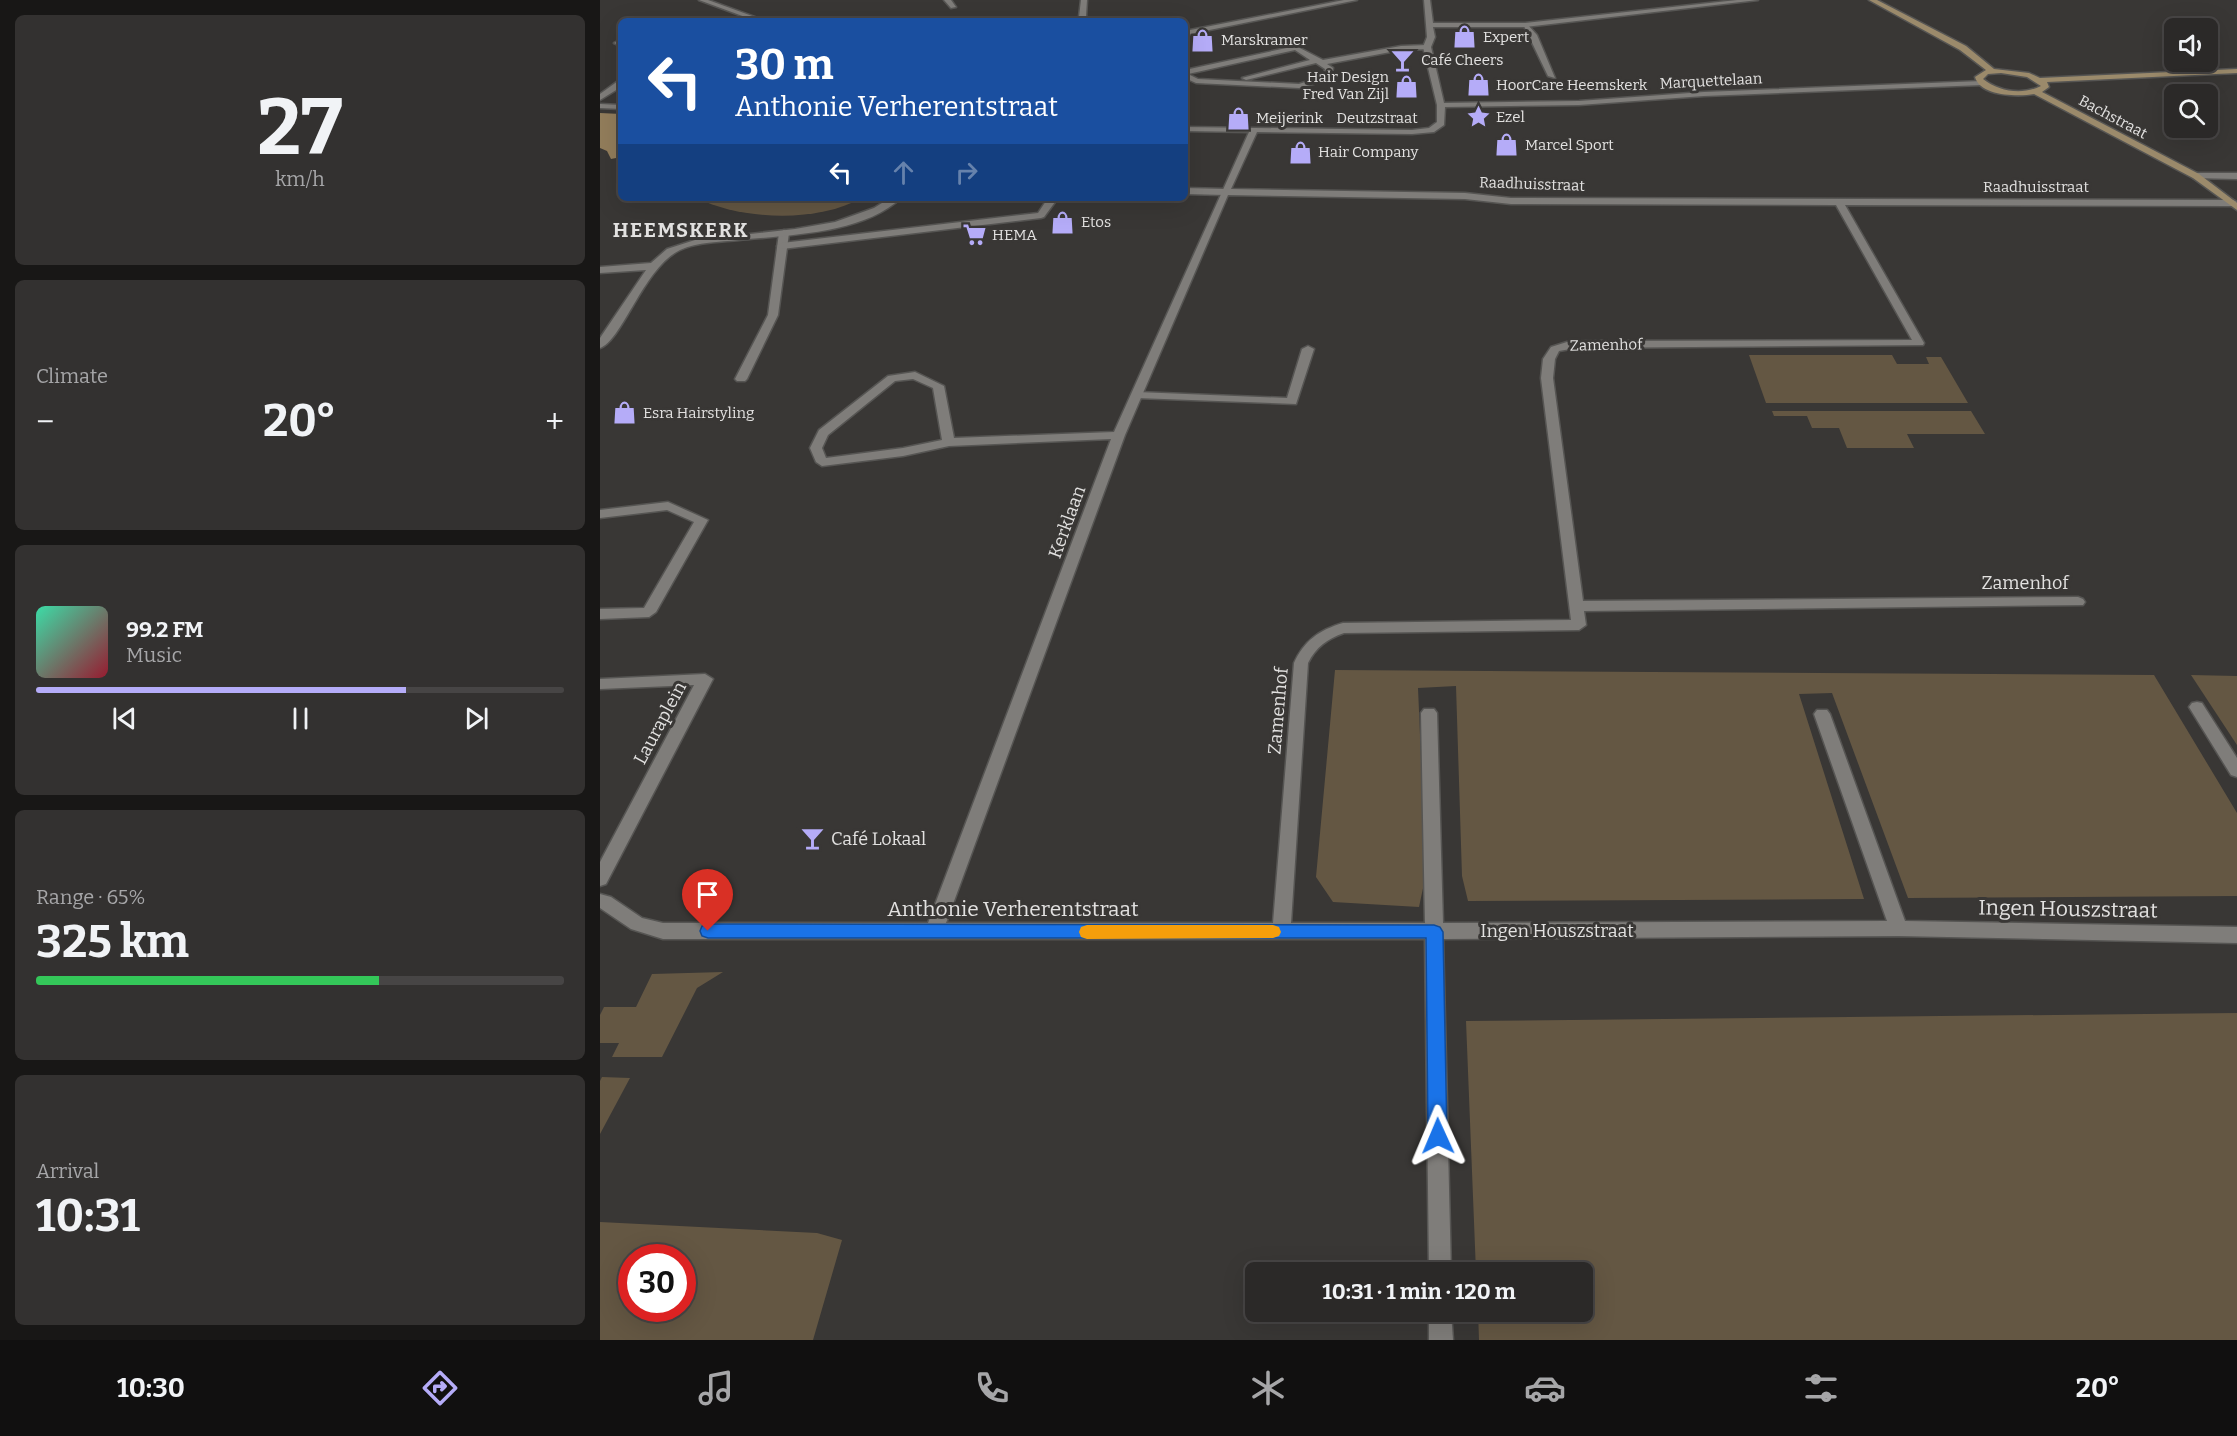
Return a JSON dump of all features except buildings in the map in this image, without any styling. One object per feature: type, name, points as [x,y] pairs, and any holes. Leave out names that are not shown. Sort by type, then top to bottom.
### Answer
[{"type":"street","points":[[702,0],[754,18]]},
{"type":"street","points":[[717,5],[736,0]]},
{"type":"street","points":[[947,0],[953,7]]},
{"type":"street","points":[[1083,18],[1084,0]]},
{"type":"street","points":[[1188,32],[1354,0]]},
{"type":"street","points":[[1427,0],[1431,25],[1431,37],[1427,47],[1441,105]]},
{"type":"street","points":[[1431,25],[1525,25],[1755,0]]},
{"type":"street","points":[[1872,0],[1963,48],[1992,71]]},
{"type":"street","points":[[1525,25],[1533,35],[1552,75]]},
{"type":"street","points":[[1228,83],[1321,61],[1401,48],[1427,47]]},
{"type":"street","points":[[1188,73],[1296,48],[1321,61],[1329,68],[1328,78],[1299,86],[1196,81],[1188,76]]},
{"type":"street","points":[[2042,80],[2045,87],[2036,92],[2006,91],[1982,83],[1979,77],[1992,71],[2020,72],[2042,80],[2237,71]]},
{"type":"street","name":"Marquettelaan","points":[[1441,105],[1579,103],[1704,94],[1982,83]]},
{"type":"street","points":[[600,98],[618,85]]},
{"type":"street","name":"Bachstraat","points":[[2036,92],[2196,176],[2235,205]]},
{"type":"street","name":"Deutzstraat","points":[[1188,129],[1423,132],[1441,123],[1441,105]]},
{"type":"street","points":[[600,106],[618,107]]},
{"type":"street","name":"Kerklaan","points":[[934,932],[1119,435],[1254,131]]},
{"type":"street","points":[[2196,176],[2237,176]]},
{"type":"street","name":"Raadhuisstraat","points":[[1188,191],[1465,196],[1511,201],[2235,205]]},
{"type":"street","points":[[600,345],[611,333],[654,266],[672,250],[687,245],[844,224],[868,216],[891,201]]},
{"type":"street","points":[[782,246],[1041,215],[1051,201]]},
{"type":"street","name":"Zamenhof","points":[[1281,932],[1301,663],[1308,646],[1324,634],[1343,628],[1579,625],[1547,378],[1548,356],[1553,349],[1566,345],[1587,344],[1919,344],[1839,202]]},
{"type":"street","points":[[741,379],[773,315],[784,232]]},
{"type":"street","points":[[600,270],[654,266]]},
{"type":"street","points":[[1137,395],[1292,402],[1308,349]]},
{"type":"street","points":[[949,442],[938,386],[915,375],[892,378],[823,433],[816,448],[822,462],[903,452],[949,442],[1119,435]]},
{"type":"street","points":[[600,514],[668,506],[701,520],[649,612],[600,614]]},
{"type":"street","name":"Zamenhof","points":[[1576,606],[2078,602]]},
{"type":"street","name":"Lauraplein","points":[[600,684],[705,680],[600,879]]},
{"type":"street","points":[[2197,707],[2237,771]]},
{"type":"street","points":[[1429,713],[1440,1262]]},
{"type":"street","points":[[1822,714],[1899,928]]},
{"type":"street","name":"Anthonie Verherentstraat","points":[[600,901],[638,924],[663,931],[1434,932]]},
{"type":"street","name":"Ingen Houszstraat","points":[[1434,932],[1899,928],[2237,934]]},
{"type":"street","points":[[1440,1322],[1441,1340]]},
{"type":"shaded area","points":[[600,113],[618,114],[618,158],[611,159],[607,151],[600,148]]},
{"type":"shaded area","points":[[705,201],[855,201],[824,212],[779,216],[735,211]]},
{"type":"shaded area","points":[[1749,355],[1892,355],[1897,364],[1929,364],[1926,357],[1941,357],[1968,403],[1766,403]]},
{"type":"shaded area","points":[[1772,411],[1971,411],[1985,434],[1907,434],[1914,448],[1847,448],[1839,428],[1812,428],[1807,416],[1774,416]]},
{"type":"shaded area","points":[[1335,670],[2154,675],[2237,813],[2237,896],[1908,898],[1832,693],[1799,694],[1864,899],[1468,901],[1462,876],[1456,686],[1418,688],[1426,874],[1419,907],[1333,902],[1316,877]]},
{"type":"shaded area","points":[[2191,675],[2237,676],[2237,745]]},
{"type":"shaded area","points":[[723,972],[697,988],[662,1057],[612,1057],[619,1043],[600,1043],[600,1015],[604,1007],[636,1007],[652,974]]},
{"type":"shaded area","points":[[2237,1013],[2237,1340],[1479,1340],[1478,1322],[1593,1322],[1593,1262],[1476,1262],[1466,1021]]},
{"type":"shaded area","points":[[602,1077],[630,1078],[600,1134],[600,1081]]},
{"type":"shaded area","points":[[600,1222],[817,1233],[842,1240],[813,1340],[600,1340]]},
{"type":"slow traffic","points":[[1087,932],[1273,932]]},
{"type":"place","name":"Expert","points":[[1465,37]]},
{"type":"place","name":"Marskramer","points":[[1203,40]]},
{"type":"place","name":"Café Cheers","points":[[1403,60]]},
{"type":"place","name":"HoorCare Heemskerk","points":[[1478,85]]},
{"type":"place","name":"Hair Design Fred Van Zijl","points":[[1407,86]]},
{"type":"place","name":"Ezel","points":[[1478,117]]},
{"type":"place","name":"Meijerink","points":[[1238,118]]},
{"type":"place","name":"Marcel Sport","points":[[1507,145]]},
{"type":"place","name":"Hair Company","points":[[1300,152]]},
{"type":"place","name":"Etos","points":[[1063,222]]},
{"type":"place","name":"HEMA","points":[[974,235]]},
{"type":"place","name":"Esra Hairstyling","points":[[625,413]]},
{"type":"place","name":"Café Lokaal","points":[[813,839]]},
{"type":"district","name":"HEEMSKERK","points":[[681,230]]},
{"type":"route","points":[[708,931],[1434,932],[1438,1136]]}]
